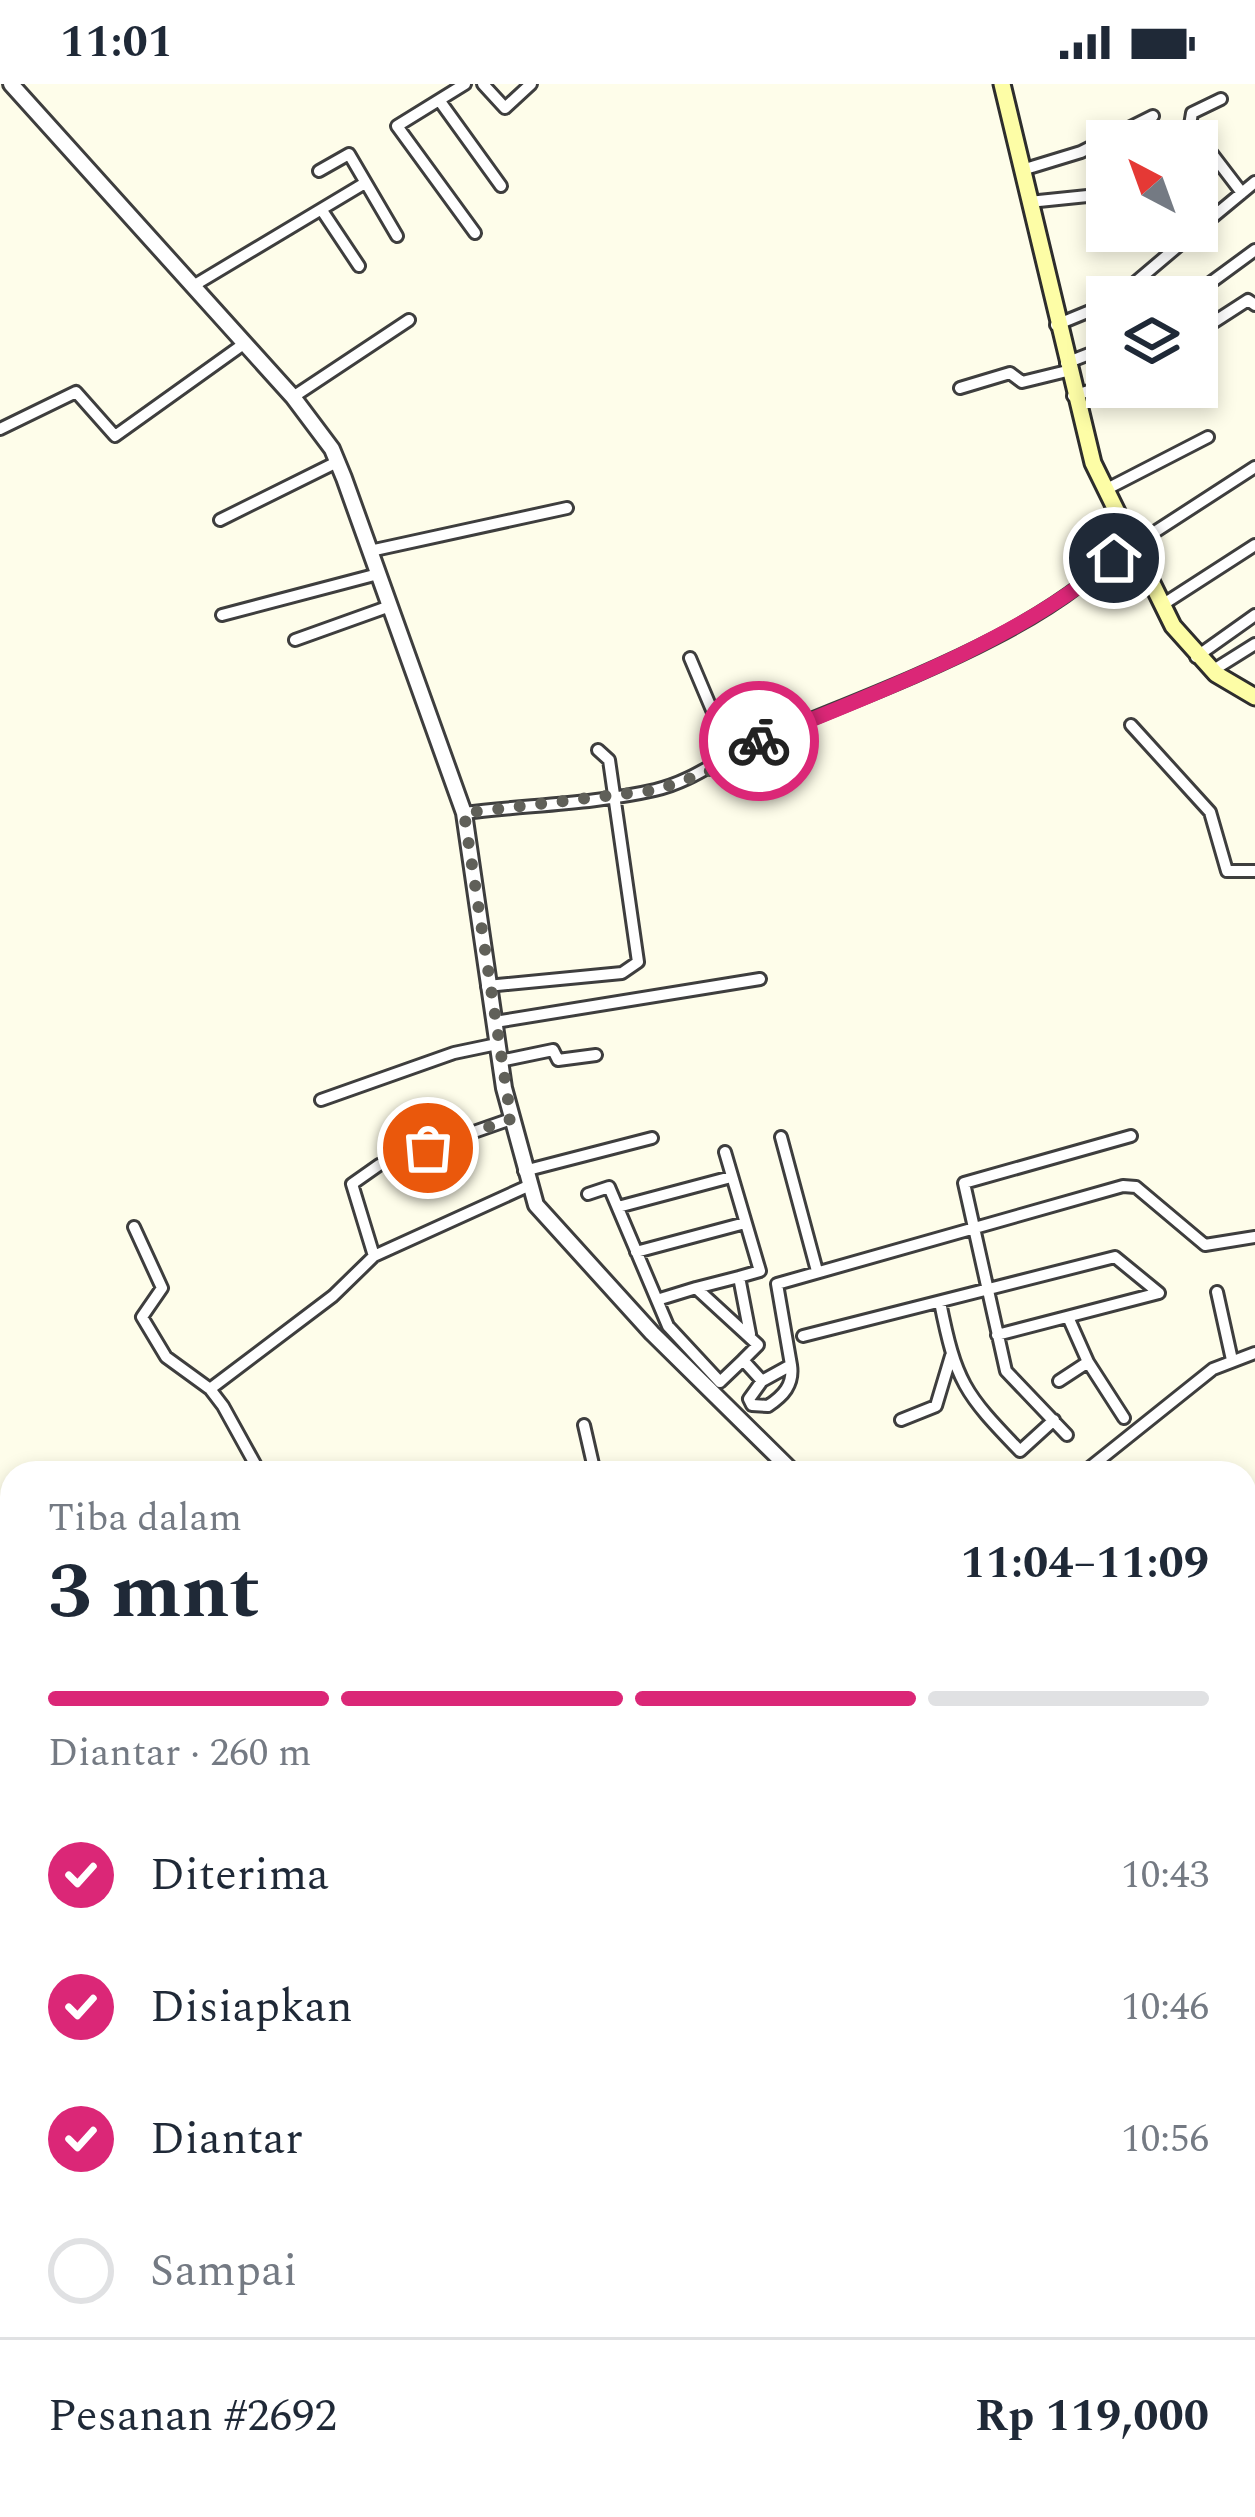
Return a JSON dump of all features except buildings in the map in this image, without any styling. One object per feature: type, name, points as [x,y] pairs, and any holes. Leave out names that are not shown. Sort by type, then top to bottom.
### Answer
[{"type":"main road","points":[[1002,84],[1072,396],[1105,490],[1162,605],[1196,657],[1255,698]]},
{"type":"street","points":[[11,84],[293,397],[337,462],[464,813],[487,986],[526,1179],[546,1220],[569,1246],[782,1461]]},
{"type":"street","points":[[465,84],[397,126],[475,233]]},
{"type":"street","points":[[483,84],[505,108],[531,84]]},
{"type":"street","points":[[1221,99],[1192,112],[1190,125],[1242,193]]},
{"type":"street","points":[[439,100],[501,186]]},
{"type":"street","points":[[1022,170],[1081,152],[1153,116]]},
{"type":"street","points":[[319,171],[349,154],[397,236]]},
{"type":"street","points":[[1218,211],[1255,182]]},
{"type":"street","points":[[193,286],[365,183]]},
{"type":"street","points":[[1029,202],[1086,196]]},
{"type":"street","points":[[323,212],[359,266]]},
{"type":"street","points":[[1218,277],[1255,250]]},
{"type":"street","points":[[1142,276],[1169,252]]},
{"type":"street","points":[[1218,324],[1248,300],[1255,305]]},
{"type":"street","points":[[1056,325],[1086,313]]},
{"type":"street","points":[[293,397],[409,320]]},
{"type":"street","points":[[0,429],[76,392],[115,436],[245,343]]},
{"type":"street","points":[[960,388],[1010,373],[1022,382],[1086,358]]},
{"type":"street","points":[[1072,396],[1086,392]]},
{"type":"street","points":[[1105,490],[1208,437]]},
{"type":"street","points":[[220,520],[337,462]]},
{"type":"street","points":[[464,813],[611,796],[698,776],[731,755],[1003,629],[1084,583],[1131,543],[1255,467]]},
{"type":"street","points":[[370,551],[567,508]]},
{"type":"street","points":[[1162,605],[1255,544]]},
{"type":"street","points":[[222,615],[378,574]]},
{"type":"street","points":[[295,640],[390,606]]},
{"type":"street","points":[[1196,657],[1255,615]]},
{"type":"street","points":[[1212,671],[1255,644]]},
{"type":"street","points":[[690,658],[731,755]]},
{"type":"street","points":[[1131,725],[1210,812],[1227,871],[1255,871]]},
{"type":"street","points":[[487,986],[622,973],[638,962],[609,760],[598,750]]},
{"type":"street","points":[[495,1022],[760,979]]},
{"type":"street","points":[[321,1100],[454,1053],[497,1044]]},
{"type":"street","points":[[500,1061],[553,1050],[558,1060],[596,1055]]},
{"type":"street","points":[[428,1148],[511,1119]]},
{"type":"street","points":[[1067,1435],[1006,1371],[964,1183],[1131,1136]]},
{"type":"street","points":[[782,1137],[818,1271]]},
{"type":"street","points":[[211,1389],[333,1296],[374,1256],[404,1238],[526,1179],[652,1138]]},
{"type":"street","points":[[657,1300],[760,1271],[725,1152]]},
{"type":"street","points":[[374,1256],[352,1184],[379,1165]]},
{"type":"street","points":[[618,1207],[731,1178]]},
{"type":"street","points":[[738,1418],[753,1404],[788,1389],[791,1365],[778,1283],[1123,1186],[1136,1187],[1205,1245],[1255,1237]]},
{"type":"street","points":[[588,1194],[609,1187],[668,1326],[720,1382],[758,1345],[696,1288]]},
{"type":"street","points":[[636,1252],[745,1223]]},
{"type":"street","points":[[134,1226],[162,1288],[142,1317],[166,1357],[211,1389],[253,1461]]},
{"type":"street","points":[[803,1336],[1115,1257],[1159,1293],[997,1335]]},
{"type":"street","points":[[739,1276],[750,1334]]},
{"type":"street","points":[[1217,1292],[1232,1360]]},
{"type":"street","points":[[940,1302],[951,1356],[966,1394],[1020,1451],[1054,1420]]},
{"type":"street","points":[[1068,1317],[1088,1362],[1124,1418]]},
{"type":"street","points":[[1098,1461],[1186,1388],[1232,1360],[1255,1353]]},
{"type":"street","points":[[936,1406],[951,1356]]},
{"type":"street","points":[[743,1360],[762,1381]]},
{"type":"street","points":[[1059,1382],[1088,1362]]},
{"type":"street","points":[[753,1404],[762,1381],[791,1365]]},
{"type":"street","points":[[901,1420],[966,1394]]},
{"type":"street","points":[[584,1425],[592,1461]]},
{"type":"way so far","points":[[428,1148],[511,1119],[464,813],[656,790],[708,772],[759,741]]},
{"type":"route","points":[[759,741],[943,662],[1066,594],[1114,558]]}]
